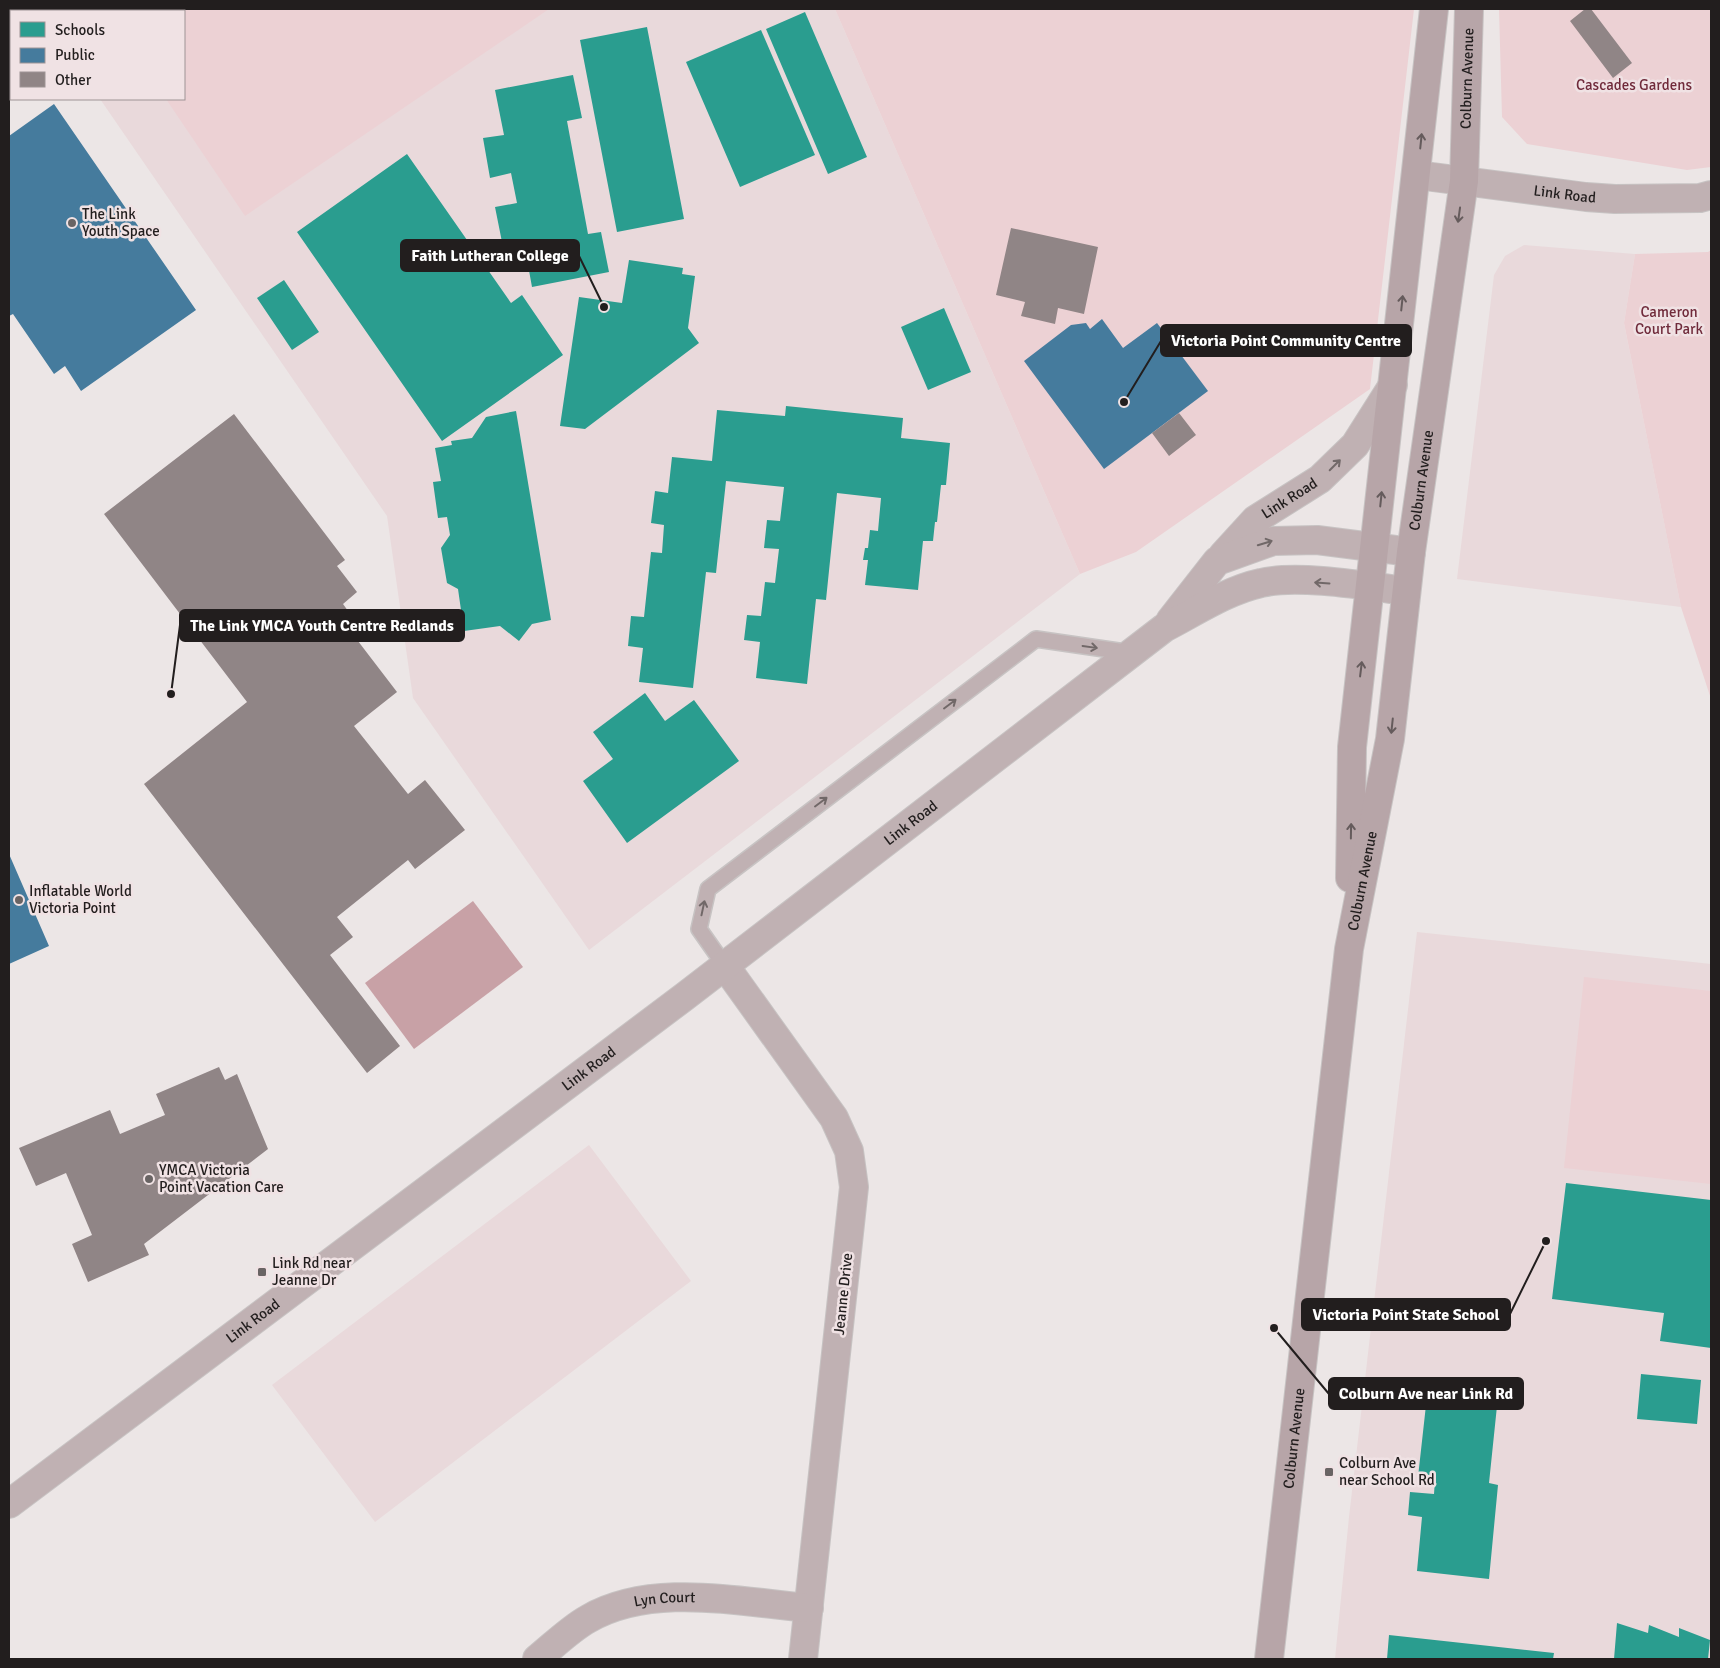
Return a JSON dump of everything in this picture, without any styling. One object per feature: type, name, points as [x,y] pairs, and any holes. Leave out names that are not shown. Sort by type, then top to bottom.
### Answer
[{"type":"main road","name":"Colburn Avenue","points":[[1349,949],[1352,747],[1434,9]]},
{"type":"main road","name":"Colburn Avenue","points":[[1270,1659],[1349,949],[1390,739],[1410,552],[1464,181],[1469,9]]},
{"type":"street","name":"Link Road","points":[[1417,175],[1616,199],[1700,198],[1711,195]]},
{"type":"street","name":"Link Road","points":[[1164,628],[1217,561],[1255,520],[1320,479],[1355,445],[1393,385]]},
{"type":"street","name":"Link Road","points":[[1217,561],[1273,541],[1317,540],[1410,552]]},
{"type":"street","name":"Link Road","points":[[9,1504],[725,966],[1164,628],[1243,589],[1262,582],[1297,581],[1371,586],[1406,591]]},
{"type":"street","name":"Jeanne Drive","points":[[725,966],[834,1118],[849,1151],[854,1187],[803,1659]]},
{"type":"street","name":"Lyn Court","points":[[537,1659],[587,1619],[624,1602],[669,1596],[809,1608]]},
{"type":"lane","points":[[725,966],[699,929],[708,889],[715,883],[1036,639],[1132,653]]},
{"type":"shaded area","points":[[835,9],[1080,574],[589,950],[413,698],[387,516],[101,100],[185,100],[185,10],[39,10]]},
{"type":"shaded area","points":[[1524,245],[1635,254],[1624,323],[1681,607],[1457,579],[1494,275],[1505,256]]},
{"type":"shaded area","points":[[473,901],[523,967],[414,1049],[365,983]]},
{"type":"shaded area","points":[[1417,932],[1711,964],[1711,1659],[1335,1659],[1349,1517]]},
{"type":"shaded area","points":[[589,1145],[691,1281],[375,1522],[272,1385]]},
{"type":"green space","points":[[549,9],[245,216],[167,100],[185,100],[185,10],[106,10]]},
{"type":"green space","points":[[835,9],[1414,9],[1370,389],[1136,552],[1080,574]]},
{"type":"green space","name":"Cascades Gardens","points":[[1499,9],[1711,9],[1711,167],[1687,170],[1527,144],[1502,117]]},
{"type":"green space","name":"Cameron Court Park","points":[[1711,250],[1711,699],[1681,607],[1624,323],[1635,254],[1708,252]]},
{"type":"green space","points":[[1584,977],[1711,991],[1711,1184],[1564,1168]]},
{"type":"building: Schools","points":[[805,12],[867,157],[828,174],[766,29]]},
{"type":"building: Schools","points":[[647,27],[684,219],[617,232],[580,40]]},
{"type":"building: Schools","points":[[761,30],[815,155],[740,187],[686,62]]},
{"type":"building: Schools","points":[[573,75],[582,118],[567,121],[588,234],[601,232],[609,272],[532,287],[524,243],[503,247],[495,207],[517,203],[511,173],[490,178],[483,138],[504,135],[495,90]]},
{"type":"building: Schools","points":[[407,154],[511,303],[522,295],[563,355],[442,441],[297,232]]},
{"type":"building: Schools","points":[[629,260],[683,268],[682,274],[695,276],[688,328],[699,343],[585,429],[560,426],[579,297],[622,303]]},
{"type":"building: Schools","points":[[284,280],[319,332],[292,350],[257,298]]},
{"type":"building: Schools","points":[[944,308],[971,372],[928,390],[901,327]]},
{"type":"building: Schools","points":[[786,406],[903,418],[901,438],[950,443],[946,485],[941,485],[933,541],[923,541],[918,590],[865,585],[868,560],[863,560],[865,548],[868,548],[870,530],[878,531],[881,498],[837,493],[826,600],[816,599],[807,684],[756,678],[760,642],[744,640],[747,615],[761,616],[765,582],[775,583],[779,549],[764,548],[767,520],[780,521],[784,487],[726,481],[716,573],[706,572],[693,688],[639,682],[643,648],[628,646],[631,616],[644,617],[651,552],[662,553],[664,525],[651,523],[655,491],[668,493],[672,457],[712,461],[717,410],[785,416]]},
{"type":"building: Schools","points":[[516,411],[551,620],[532,624],[519,641],[500,626],[464,631],[458,589],[447,583],[441,548],[450,535],[447,517],[438,518],[433,482],[441,481],[435,448],[452,445],[451,441],[472,438],[486,417]]},
{"type":"building: Schools","points":[[645,693],[665,721],[694,700],[739,761],[627,843],[583,781],[613,759],[593,732]]},
{"type":"building: Schools","points":[[1566,1183],[1711,1200],[1711,1348],[1660,1341],[1664,1313],[1552,1299]]},
{"type":"building: Schools","points":[[1641,1374],[1701,1380],[1697,1424],[1637,1419]]},
{"type":"building: Schools","points":[[1450,1401],[1497,1406],[1489,1483],[1498,1485],[1489,1579],[1417,1571],[1422,1517],[1408,1515],[1410,1492],[1434,1494],[1435,1479],[1418,1477],[1426,1405],[1449,1407]]},
{"type":"building: Schools","points":[[1617,1623],[1648,1633],[1649,1625],[1679,1637],[1679,1628],[1710,1640],[1708,1659],[1614,1659]]},
{"type":"building: Schools","points":[[1389,1635],[1554,1653],[1553,1659],[1387,1659]]},
{"type":"building: Public","name":"The Link Youth Space","points":[[54,104],[196,310],[81,391],[65,366],[54,374],[13,314],[9,316],[9,136]]},
{"type":"building: Public","points":[[1102,319],[1123,348],[1157,323],[1208,391],[1104,469],[1024,361],[1071,325],[1086,323],[1090,329]]},
{"type":"building: Public","name":"Inflatable World Victoria Point","points":[[9,854],[49,946],[9,964]]},
{"type":"building: Other","points":[[1585,9],[1591,9],[1632,63],[1613,78],[1570,21]]},
{"type":"building: Other","points":[[1011,228],[1098,247],[1084,314],[1058,308],[1055,324],[1021,316],[1025,302],[996,295]]},
{"type":"building: Other","points":[[1179,413],[1196,435],[1169,456],[1152,433]]},
{"type":"building: Other","points":[[234,414],[345,560],[337,566],[357,592],[343,604],[356,622],[348,628],[397,692],[354,726],[408,794],[425,780],[465,830],[415,869],[408,860],[337,917],[353,937],[330,955],[400,1046],[367,1073],[144,784],[247,702],[104,514]]},
{"type":"building: Other","name":"YMCA Victoria Point Vacation Care","points":[[219,1067],[225,1080],[237,1074],[268,1149],[144,1244],[149,1255],[88,1282],[72,1244],[92,1235],[66,1173],[36,1186],[19,1148],[110,1110],[120,1134],[165,1115],[156,1094]]},
{"type":"place","name":"The Link Youth Space","points":[[72,223]]},
{"type":"place","name":"Faith Lutheran College","points":[[604,307]]},
{"type":"place","name":"Victoria Point Community Centre","points":[[1124,402]]},
{"type":"place","name":"The Link YMCA Youth Centre Redlands","points":[[171,694]]},
{"type":"place","name":"Inflatable World Victoria Point","points":[[19,900]]},
{"type":"place","name":"YMCA Victoria Point Vacation Care","points":[[149,1179]]},
{"type":"place","name":"Victoria Point State School","points":[[1546,1241]]},
{"type":"place","name":"Link Rd near Jeanne Dr","points":[[262,1272]]},
{"type":"place","name":"Colburn Ave near Link Rd","points":[[1274,1328]]},
{"type":"place","name":"Colburn Ave near School Rd","points":[[1329,1472]]}]
